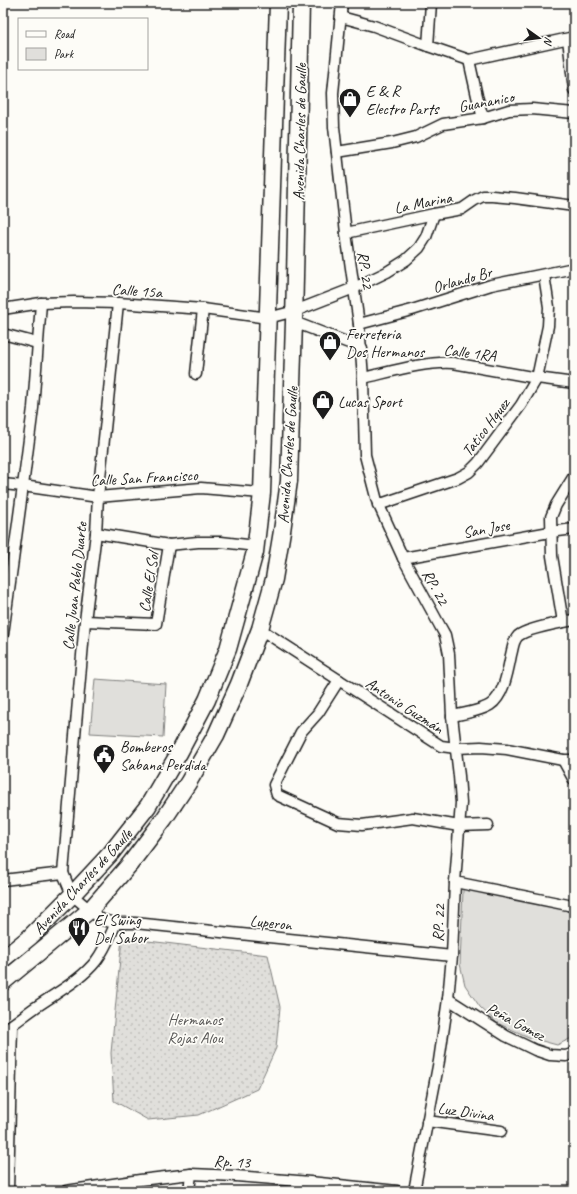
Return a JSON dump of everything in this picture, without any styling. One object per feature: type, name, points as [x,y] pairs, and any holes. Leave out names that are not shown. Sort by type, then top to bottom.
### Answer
[{"type":"main road","name":"Avenida Charles de Gaulle","points":[[3,959],[30,937],[72,896],[111,853],[148,806],[183,747],[207,700],[228,649],[256,546],[262,494],[278,3]]},
{"type":"main road","name":"Avenida Charles de Gaulle","points":[[3,982],[90,910],[130,864],[164,819],[188,783],[216,736],[239,684],[260,629],[274,579],[289,481],[295,316],[301,3]]},
{"type":"street","name":"RP. 22","points":[[342,3],[333,101],[334,127],[346,233],[362,348],[365,455],[378,505],[403,558],[445,635],[449,654],[452,716],[461,803],[448,999],[439,1061],[414,1191]]},
{"type":"street","points":[[428,46],[431,3]]},
{"type":"street","points":[[341,17],[374,26],[469,60],[571,38],[574,90]]},
{"type":"street","points":[[469,60],[483,118]]},
{"type":"street","name":"Guananico","points":[[337,152],[392,143],[416,136],[446,124],[483,118],[509,110],[543,109],[574,113]]},
{"type":"street","name":"La Marina","points":[[346,233],[462,209],[483,196],[515,198],[574,206]]},
{"type":"street","points":[[268,318],[295,316],[387,272],[406,260],[419,248],[426,237],[434,214]]},
{"type":"street","name":"Orlando Br","points":[[359,324],[412,310],[492,285],[574,268]]},
{"type":"street","name":"Tatico Hquez","points":[[378,505],[439,485],[469,472],[478,463],[521,405],[537,378],[548,326],[549,307],[544,275]]},
{"type":"street","name":"Calle 15a","points":[[3,309],[41,303],[118,303],[203,309],[268,318]]},
{"type":"street","points":[[3,634],[33,408],[41,303]]},
{"type":"street","name":"Calle Juan Pablo Duarte","points":[[63,873],[86,621],[118,303]]},
{"type":"street","points":[[196,374],[203,309]]},
{"type":"street","points":[[295,316],[362,348]]},
{"type":"street","points":[[3,334],[37,343]]},
{"type":"street","name":"Calle 1RA","points":[[363,378],[443,362],[574,383]]},
{"type":"street","points":[[563,622],[552,556],[550,532],[551,517],[556,505],[574,476]]},
{"type":"street","name":"Calle San Francisco","points":[[3,484],[98,497],[201,488],[262,494]]},
{"type":"street","name":"San Jose","points":[[403,558],[574,529]]},
{"type":"street","points":[[96,533],[169,545],[178,543],[221,542],[256,546]]},
{"type":"street","name":"Calle El Sol","points":[[86,621],[156,624],[169,545]]},
{"type":"street","points":[[452,716],[464,714],[490,705],[498,697],[506,678],[514,641],[519,635],[528,631],[574,620]]},
{"type":"street","name":"Antonio Guzmán","points":[[260,629],[441,746],[456,748],[481,747],[507,749],[569,760]]},
{"type":"street","points":[[339,680],[318,713],[301,732],[274,784],[277,795],[338,823],[362,825],[412,818],[459,826],[488,825]]},
{"type":"street","points":[[569,760],[574,780]]},
{"type":"street","points":[[3,880],[63,873],[72,896]]},
{"type":"street","points":[[455,882],[574,907]]},
{"type":"street","name":"Luperon","points":[[72,896],[102,920],[116,923],[135,923],[452,956]]},
{"type":"street","points":[[8,1191],[8,1027],[78,978],[96,961],[106,946],[116,923]]},
{"type":"street","name":"Peña Gomez","points":[[448,999],[506,1036],[535,1050],[550,1055],[566,1056],[574,1053]]},
{"type":"street","name":"Luz Divina","points":[[427,1121],[501,1131]]},
{"type":"street","points":[[189,1191],[191,1174]]},
{"type":"street","name":"Rp. 13","points":[[66,1191],[191,1174],[236,1176],[309,1186],[396,1191]]},
{"type":"green space","points":[[95,679],[166,684],[163,737],[90,733]]},
{"type":"green space","points":[[463,889],[574,911],[574,1037],[557,1045],[531,1038],[497,1023],[480,1007],[465,985],[460,964]]},
{"type":"green space","name":"Hermanos Rojas Alou","points":[[122,938],[268,955],[280,1007],[276,1048],[257,1089],[199,1115],[148,1120],[114,1101],[111,1053]]},
{"type":"place","name":"E & R Electro Parts","points":[[350,118]]},
{"type":"place","name":"Ferreteria Dos Hermanos","points":[[330,362]]},
{"type":"place","name":"Lucas Sport","points":[[323,420]]},
{"type":"place","name":"Bomberos Sabana Perdida","points":[[104,774]]},
{"type":"place","name":"El Swing Del Sabor","points":[[79,948]]}]
